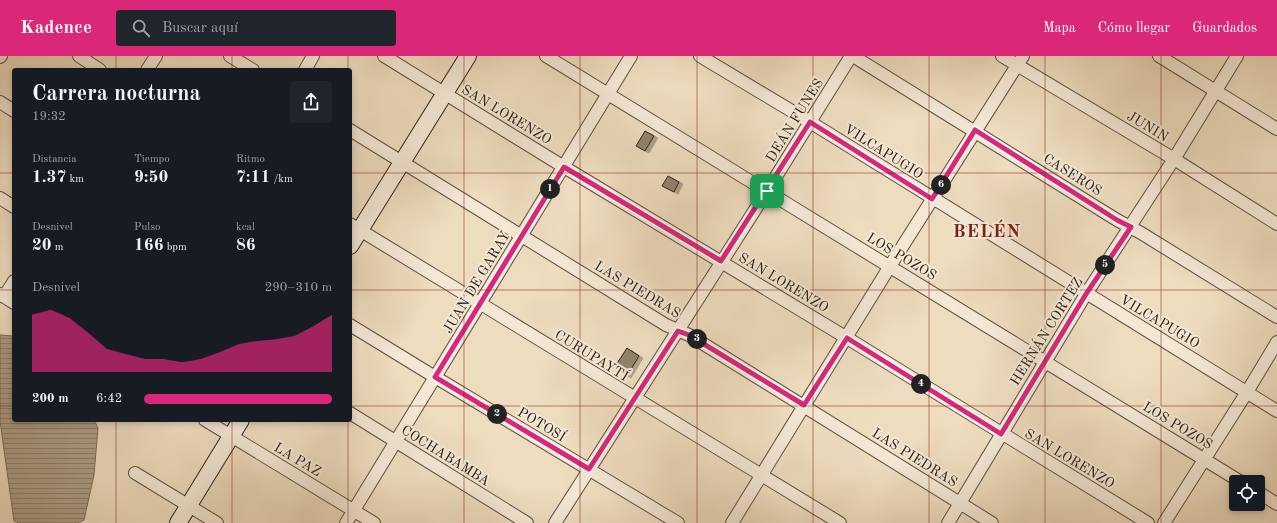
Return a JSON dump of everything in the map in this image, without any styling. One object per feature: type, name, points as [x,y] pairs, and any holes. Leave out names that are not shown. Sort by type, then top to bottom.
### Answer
[{"type":"main road","points":[[352,238],[355,227],[403,162],[468,56]]},
{"type":"main road","points":[[178,523],[240,422]]},
{"type":"street","points":[[79,56],[97,68]]},
{"type":"street","points":[[148,68],[156,56]]},
{"type":"street","points":[[230,56],[249,68]]},
{"type":"street","points":[[306,68],[313,56]]},
{"type":"street","name":"SAN LORENZO","points":[[384,56],[1148,523]]},
{"type":"street","name":"LOS POZOS","points":[[546,56],[1230,475]]},
{"type":"street","name":"JUAN DE GARAY","points":[[346,523],[564,167],[607,93],[631,56]]},
{"type":"street","name":"VILCAPUGIO","points":[[700,56],[810,122],[932,199],[1277,411]]},
{"type":"street","name":"DEÁN FUNES","points":[[555,523],[852,56]]},
{"type":"street","name":"CASEROS","points":[[852,56],[975,130],[1117,220],[1131,227],[1277,317]]},
{"type":"street","name":"JUNIN","points":[[1002,56],[1020,61],[1277,224]]},
{"type":"street","points":[[1159,56],[1277,129]]},
{"type":"street","name":"HERNÁN CORTEZ","points":[[948,523],[1086,294],[1131,227],[1237,56]]},
{"type":"street","points":[[732,523],[890,266],[1020,61]]},
{"type":"street","points":[[0,102],[12,110]]},
{"type":"street","name":"LAS PIEDRAS","points":[[352,131],[666,325],[689,335],[804,405],[992,523]]},
{"type":"street","points":[[0,198],[12,207]]},
{"type":"street","name":"CURUPAYTÍ","points":[[355,227],[840,523]]},
{"type":"street","points":[[6,298],[12,285]]},
{"type":"street","name":"POTOSÍ","points":[[352,326],[678,523]]},
{"type":"street","points":[[1164,523],[1277,342]]},
{"type":"street","name":"COCHABAMBA","points":[[352,414],[527,523]]},
{"type":"street","name":"LA PAZ","points":[[208,422],[374,523]]},
{"type":"street","points":[[135,473],[217,523]]},
{"type":"street","points":[[1265,496],[1277,504]]},
{"type":"shaded area","points":[[0,335],[12,336],[12,422],[95,422],[98,428],[94,475],[84,520],[77,523],[19,523],[14,521],[0,421]]},
{"type":"building","points":[[645,131],[654,136],[645,151],[636,146]]},
{"type":"building","points":[[668,176],[679,182],[674,192],[662,186]]},
{"type":"building","points":[[627,348],[639,356],[627,376],[614,368]]},
{"type":"district","name":"BELÉN","points":[[987,231]]},
{"type":"route","points":[[810,122],[932,199],[975,130],[1117,220],[1131,227],[1086,294],[1001,434],[847,338],[804,405],[689,335],[678,331],[589,469],[435,377],[564,167],[721,261],[767,191],[810,122]]}]
